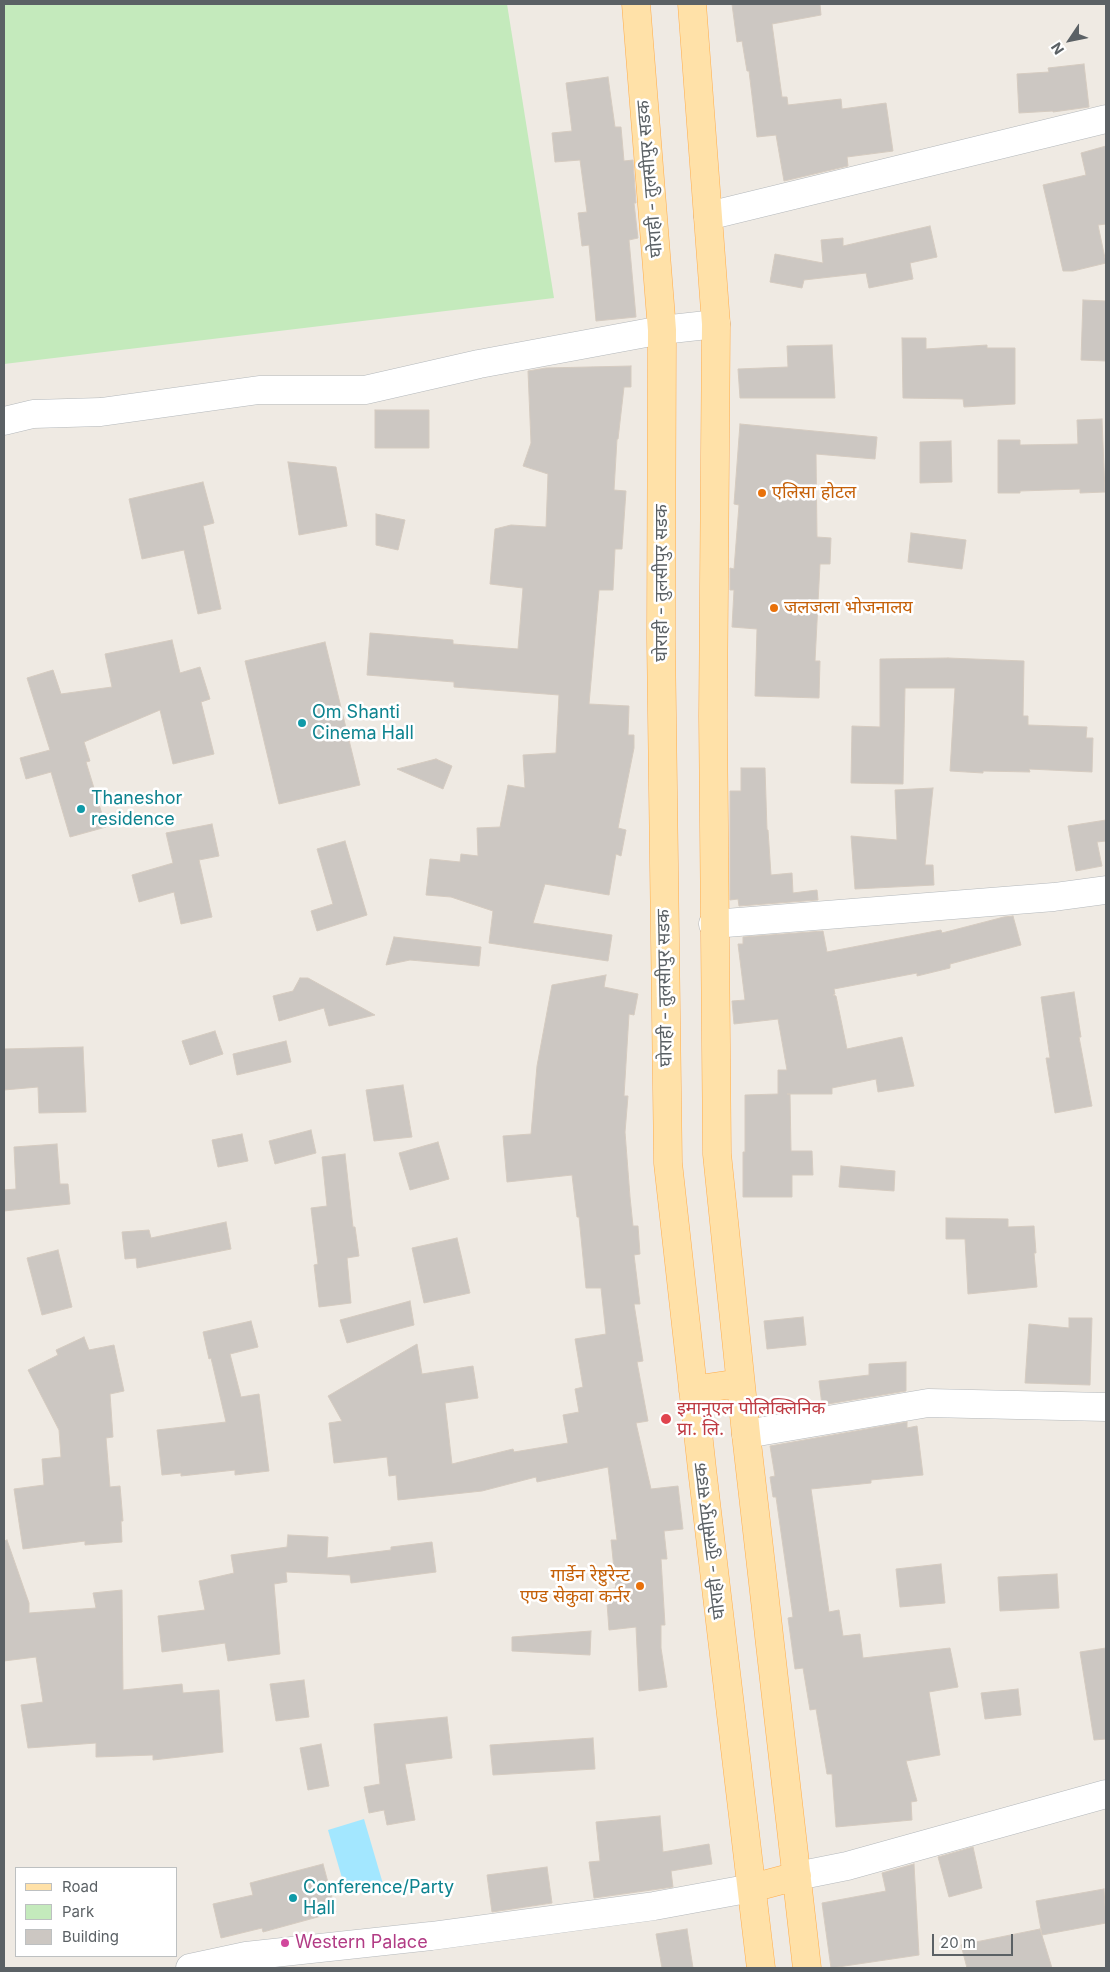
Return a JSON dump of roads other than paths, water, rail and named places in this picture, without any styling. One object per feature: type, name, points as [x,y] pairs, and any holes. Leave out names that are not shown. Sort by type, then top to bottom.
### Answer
[{"type":"main road","name":"घोराही - तुलसीपुर सडक","points":[[636,4],[662,330],[661,649],[668,1163],[761,1968]]},
{"type":"main road","points":[[692,4],[716,324],[713,924],[717,1154],[740,1383],[807,1968]]},
{"type":"main road","points":[[693,1390],[740,1383]]},
{"type":"main road","points":[[752,1888],[797,1876]]},
{"type":"street","points":[[708,216],[1106,120]]},
{"type":"street","points":[[4,420],[33,414],[101,412],[259,390],[364,390],[479,364],[662,330],[716,324]]},
{"type":"street","points":[[713,924],[1054,897],[1106,890]]},
{"type":"street","points":[[746,1434],[928,1403],[1106,1407]]},
{"type":"street","points":[[797,1876],[847,1866],[1106,1794]]},
{"type":"street","points":[[190,1968],[246,1956],[431,1936],[654,1906],[752,1888]]},
{"type":"water","points":[[364,1819],[383,1884],[347,1895],[328,1830]]},
{"type":"place","name":"एलिसा होटल","points":[[762,493]]},
{"type":"place","name":"जलजला भोजनालय","points":[[774,608]]},
{"type":"place","name":"Om Shanti Cinema Hall","points":[[302,723]]},
{"type":"place","name":"Thaneshor residence","points":[[81,809]]},
{"type":"place","name":"इमानुएल पोलिक्लिनिक प्रा. लि.","points":[[666,1419]]},
{"type":"place","name":"गार्डेन रेष्टुरेन्ट एण्ड सेकुवा कर्नर","points":[[640,1586]]},
{"type":"place","name":"Conference/Party Hall","points":[[293,1898]]},
{"type":"place","name":"Western Palace","points":[[285,1943]]}]
